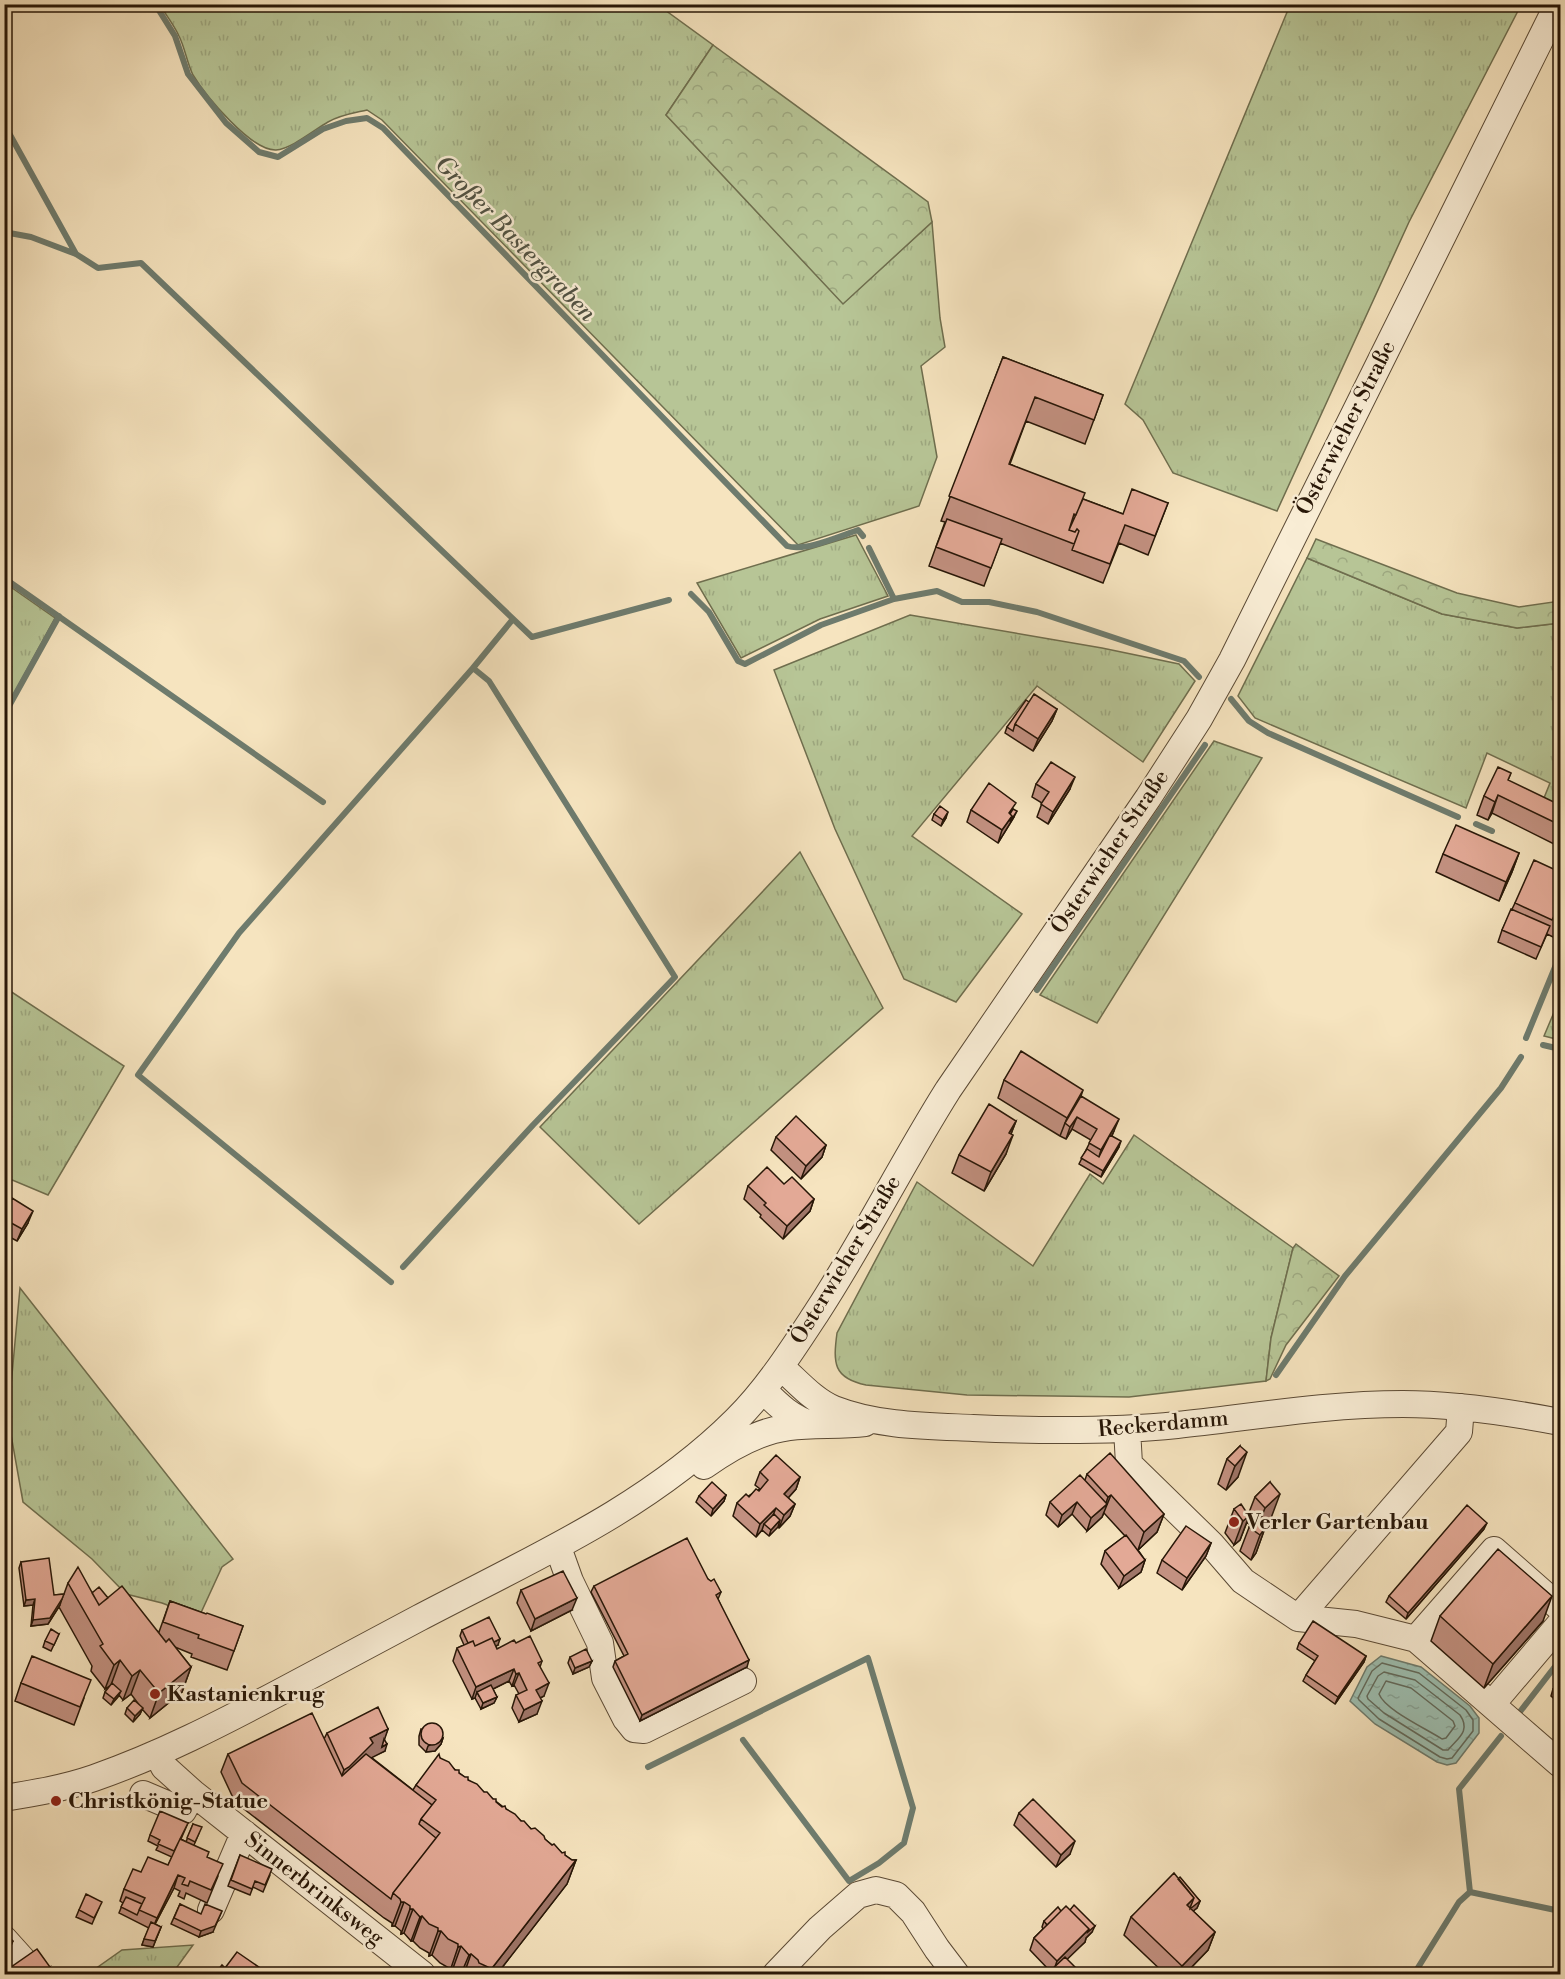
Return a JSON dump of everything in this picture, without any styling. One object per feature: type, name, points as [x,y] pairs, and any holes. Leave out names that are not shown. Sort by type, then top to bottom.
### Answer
[{"type":"street","name":"Österwieher Straße","points":[[4,1798],[63,1787],[95,1778],[209,1730],[576,1535],[655,1488],[737,1420],[782,1366],[836,1283],[948,1090],[1148,798],[1199,719],[1232,660],[1434,233],[1558,4]]},
{"type":"street","name":"Reckerdamm","points":[[782,1366],[812,1395],[833,1408],[882,1421],[956,1427],[1065,1431],[1127,1429],[1297,1410],[1403,1404],[1488,1409],[1560,1422]]},
{"type":"street","points":[[762,1390],[798,1420],[817,1426]]},
{"type":"street","points":[[1298,1618],[1459,1432],[1461,1407]]},
{"type":"street","name":"Österwieher Straße","points":[[504,1573],[560,1553],[610,1530],[643,1510],[723,1452],[751,1438],[788,1427],[839,1426],[882,1421]]},
{"type":"street","points":[[1127,1429],[1129,1464],[1211,1544],[1243,1581],[1298,1618],[1356,1624],[1416,1639],[1560,1764]]},
{"type":"street","points":[[1416,1639],[1494,1550],[1560,1608]]},
{"type":"street","points":[[560,1553],[570,1581],[600,1643],[606,1678],[626,1719],[634,1729],[644,1730],[743,1681]]},
{"type":"street","points":[[1492,1704],[1560,1624]]},
{"type":"street","name":"Sinnerbrinksweg","points":[[157,1753],[164,1767],[193,1793],[422,1974]]},
{"type":"street","points":[[143,1794],[183,1811],[193,1793]]},
{"type":"street","points":[[211,1910],[244,1833]]},
{"type":"street","points":[[776,1974],[820,1928],[858,1895],[876,1890],[896,1895],[914,1912],[956,1974]]},
{"type":"street","points":[[4,1939],[22,1959]]},
{"type":"green space","points":[[160,5],[658,5],[713,45],[666,115],[843,303],[932,222],[940,318],[945,347],[921,366],[937,457],[919,506],[798,545],[382,120],[367,110],[342,116],[322,125],[282,149],[266,148],[254,142],[218,108],[199,84],[193,75],[177,32]]},
{"type":"green space","points":[[1290,5],[1521,5],[1409,222],[1277,511],[1173,473],[1143,420],[1125,404]]},
{"type":"green space","points":[[713,45],[928,202],[932,222],[843,304],[666,115]]},
{"type":"green space","points":[[856,535],[888,596],[820,619],[741,658],[697,583]]},
{"type":"green space","points":[[1316,539],[1457,593],[1519,607],[1560,601],[1560,623],[1517,628],[1442,614],[1307,558]]},
{"type":"green space","points":[[1307,558],[1442,614],[1517,628],[1560,623],[1560,806],[1544,798],[1550,783],[1487,753],[1466,808],[1255,718],[1238,696]]},
{"type":"green space","points":[[5,583],[55,618],[5,710]]},
{"type":"green space","points":[[910,615],[1102,648],[1179,664],[1195,681],[1143,762],[1037,686],[912,836],[1022,914],[956,1002],[904,979],[835,829],[774,670]]},
{"type":"green space","points":[[1214,741],[1262,758],[1097,1023],[1040,995]]},
{"type":"green space","points":[[800,852],[883,1008],[639,1224],[540,1127]]},
{"type":"green space","points":[[4,987],[124,1066],[48,1195],[5,1177]]},
{"type":"green space","points":[[1560,998],[1560,1040],[1544,1036]]},
{"type":"green space","points":[[1134,1135],[1293,1248],[1271,1338],[1266,1381],[1129,1397],[967,1395],[866,1385],[855,1382],[841,1373],[835,1353],[837,1333],[917,1182],[1033,1266],[1090,1174],[1103,1184]]},
{"type":"green space","points":[[1296,1244],[1339,1276],[1286,1345],[1270,1379],[1266,1381],[1271,1338],[1293,1248]]},
{"type":"green space","points":[[20,1288],[233,1559],[222,1567],[199,1617],[162,1603],[126,1594],[92,1559],[23,1502],[8,1418]]},
{"type":"green space","points":[[193,1945],[172,1974],[88,1974],[122,1950]]},
{"type":"water","points":[[1381,1656],[1421,1667],[1470,1706],[1479,1718],[1479,1733],[1456,1763],[1447,1765],[1437,1762],[1375,1724],[1350,1701],[1367,1667]]},
{"type":"building","points":[[1003,357],[1103,395],[1094,420],[1035,397],[1009,464],[1085,493],[1069,530],[1079,531],[1074,544],[949,496]]},
{"type":"building","points":[[1132,489],[1168,503],[1155,536],[1125,525],[1110,564],[1072,550],[1079,531],[1069,530],[1083,499],[1123,514]]},
{"type":"building","points":[[947,519],[1002,539],[991,568],[936,547]]},
{"type":"building","points":[[1034,694],[1057,709],[1038,739],[1015,724]]},
{"type":"building","points":[[1026,700],[1029,702],[1013,731],[1007,727]]},
{"type":"building","points":[[1051,762],[1075,777],[1053,812],[1041,804],[1049,792],[1036,784]]},
{"type":"building","points":[[1498,767],[1511,773],[1508,780],[1560,805],[1560,825],[1498,795],[1495,802],[1484,796]]},
{"type":"building","points":[[989,783],[1016,803],[1009,813],[1012,816],[1002,830],[971,810]]},
{"type":"building","points":[[940,806],[948,812],[943,820],[934,814]]},
{"type":"building","points":[[1013,809],[1017,811],[1010,822],[1012,816],[1010,814]]},
{"type":"building","points":[[1456,825],[1519,853],[1506,882],[1443,854]]},
{"type":"building","points":[[1534,860],[1560,872],[1560,892],[1557,900],[1560,901],[1560,918],[1554,916],[1552,920],[1515,903]]},
{"type":"building","points":[[1511,909],[1550,926],[1541,947],[1502,930]]},
{"type":"building","points":[[1021,1051],[1083,1090],[1067,1118],[1004,1080]]},
{"type":"building","points":[[1081,1096],[1119,1119],[1101,1150],[1089,1143],[1097,1129],[1077,1117],[1070,1127],[1065,1123]]},
{"type":"building","points":[[989,1104],[1016,1121],[1009,1133],[1013,1135],[991,1172],[959,1155]]},
{"type":"building","points":[[796,1116],[826,1145],[806,1166],[776,1137]]},
{"type":"building","points":[[1110,1135],[1121,1141],[1103,1171],[1081,1158],[1087,1149],[1099,1157]]},
{"type":"building","points":[[767,1167],[784,1184],[792,1177],[814,1199],[787,1226],[764,1205],[766,1203],[748,1186]]},
{"type":"building","points":[[12,1198],[33,1211],[22,1229],[4,1219],[4,1210]]},
{"type":"building","points":[[1240,1446],[1247,1452],[1235,1466],[1227,1459]]},
{"type":"building","points":[[1110,1453],[1164,1514],[1144,1532],[1111,1495],[1108,1497],[1087,1474]]},
{"type":"building","points":[[776,1455],[800,1477],[784,1494],[795,1504],[784,1515],[776,1508],[760,1524],[737,1503],[746,1494],[749,1497],[756,1489],[759,1491],[768,1480],[760,1472]]},
{"type":"building","points":[[1080,1475],[1107,1504],[1091,1518],[1077,1502],[1062,1515],[1050,1502]]},
{"type":"building","points":[[712,1482],[726,1495],[713,1509],[699,1496]]},
{"type":"building","points":[[1270,1482],[1280,1494],[1265,1508],[1255,1497]]},
{"type":"building","points":[[1241,1504],[1249,1516],[1243,1521],[1234,1509]]},
{"type":"building","points":[[1467,1505],[1487,1523],[1408,1613],[1389,1596]]},
{"type":"building","points":[[774,1514],[780,1520],[771,1530],[764,1524]]},
{"type":"building","points":[[1254,1520],[1265,1528],[1260,1535],[1249,1527]]},
{"type":"building","points":[[1186,1526],[1211,1543],[1187,1578],[1162,1560]]},
{"type":"building","points":[[1126,1535],[1145,1560],[1124,1576],[1105,1551]]},
{"type":"building","points":[[687,1538],[708,1579],[711,1581],[714,1579],[721,1592],[716,1595],[749,1660],[642,1715],[615,1661],[628,1654],[594,1586]]},
{"type":"building","points":[[1498,1549],[1552,1596],[1493,1664],[1440,1616]]},
{"type":"building","points":[[49,1558],[54,1595],[64,1594],[50,1618],[33,1620],[35,1599],[26,1600],[21,1562]]},
{"type":"building","points":[[78,1567],[99,1605],[122,1586],[166,1642],[169,1639],[191,1667],[159,1693],[140,1670],[132,1676],[120,1660],[114,1665],[100,1646],[103,1644],[68,1583]]},
{"type":"building","points":[[563,1571],[577,1598],[535,1619],[521,1590]]},
{"type":"building","points":[[99,1587],[108,1598],[99,1605],[92,1593]]},
{"type":"building","points":[[170,1601],[243,1626],[234,1651],[163,1622]]},
{"type":"building","points":[[489,1617],[500,1639],[494,1642],[492,1638],[475,1646],[473,1641],[468,1643],[462,1630]]},
{"type":"building","points":[[1313,1621],[1366,1656],[1338,1697],[1306,1675],[1318,1656],[1299,1643]]},
{"type":"building","points":[[51,1629],[59,1634],[54,1645],[45,1641]]},
{"type":"building","points":[[530,1636],[542,1661],[538,1663],[549,1683],[536,1690],[542,1701],[524,1710],[516,1695],[527,1690],[519,1673],[516,1674],[514,1669],[476,1687],[457,1648],[473,1641],[475,1646],[492,1638],[497,1649],[514,1640],[516,1643]]},
{"type":"building","points":[[586,1649],[592,1661],[575,1668],[570,1657]]},
{"type":"building","points":[[32,1656],[91,1680],[80,1707],[21,1683]]},
{"type":"building","points":[[112,1683],[121,1691],[114,1699],[105,1692]]},
{"type":"building","points":[[1559,1683],[1560,1685],[1560,1696],[1553,1689]]},
{"type":"building","points":[[491,1685],[497,1697],[483,1703],[477,1692]]},
{"type":"building","points":[[134,1700],[143,1708],[135,1716],[127,1708]]},
{"type":"building","points":[[378,1707],[388,1729],[370,1738],[373,1743],[344,1770],[327,1733]]},
{"type":"building","points":[[312,1713],[342,1776],[366,1754],[432,1805],[419,1824],[436,1838],[393,1893],[391,1899],[242,1783],[228,1754]]},
{"type":"building","points":[[428,1723],[436,1723],[443,1730],[443,1738],[436,1745],[428,1745],[421,1738],[421,1730]]},
{"type":"building","points":[[439,1754],[440,1758],[449,1762],[455,1770],[459,1770],[459,1773],[468,1777],[468,1780],[496,1799],[502,1807],[505,1806],[531,1829],[535,1828],[562,1853],[565,1852],[565,1855],[576,1860],[489,1972],[488,1967],[479,1963],[461,1946],[458,1947],[458,1944],[448,1939],[441,1931],[438,1931],[438,1928],[429,1924],[422,1916],[420,1917],[393,1893],[440,1833],[421,1819],[436,1800],[416,1785]]},
{"type":"building","points":[[1033,1799],[1075,1841],[1061,1855],[1019,1813]]},
{"type":"building","points":[[160,1811],[188,1823],[174,1851],[158,1844],[160,1840],[150,1835]]},
{"type":"building","points":[[193,1824],[202,1827],[195,1842],[187,1838]]},
{"type":"building","points":[[180,1839],[209,1852],[207,1857],[223,1864],[211,1890],[190,1881],[188,1886],[182,1884],[185,1878],[178,1875],[157,1918],[139,1910],[145,1898],[124,1889],[133,1869],[141,1872],[148,1857],[168,1865]]},
{"type":"building","points":[[240,1855],[272,1869],[265,1885],[255,1881],[252,1889],[231,1880]]},
{"type":"building","points":[[1174,1873],[1194,1898],[1187,1905],[1215,1932],[1182,1966],[1131,1917]]},
{"type":"building","points":[[1180,1877],[1200,1901],[1190,1909],[1194,1898],[1178,1879]]},
{"type":"building","points":[[86,1894],[102,1902],[94,1918],[79,1910]]},
{"type":"building","points":[[126,1897],[142,1904],[137,1915],[121,1907]]},
{"type":"building","points":[[180,1904],[201,1914],[205,1904],[222,1911],[215,1926],[201,1931],[174,1918]]},
{"type":"building","points":[[1074,1905],[1095,1926],[1088,1932],[1089,1929],[1070,1910]]},
{"type":"building","points":[[1066,1906],[1089,1929],[1057,1961],[1034,1938]]},
{"type":"building","points":[[1058,1907],[1061,1911],[1047,1925],[1044,1921]]},
{"type":"building","points":[[151,1922],[161,1927],[155,1941],[144,1939]]},
{"type":"building","points":[[4,1933],[13,1941],[4,1949]]},
{"type":"building","points":[[37,1949],[50,1967],[40,1974],[4,1974],[4,1972]]},
{"type":"building","points":[[237,1952],[263,1970],[260,1974],[215,1974],[222,1965],[225,1968]]},
{"type":"building","points":[[1065,1957],[1082,1974],[1047,1974]]},
{"type":"building","points":[[1094,1969],[1099,1974],[1088,1974]]},
{"type":"waterway","name":"Großer Bastergraben","points":[[155,4],[175,36],[188,74],[226,123],[259,152],[278,157],[323,129],[346,121],[367,118],[383,128],[787,546],[813,545],[858,530],[863,536]]},
{"type":"waterway","points":[[4,124],[76,254]]},
{"type":"waterway","points":[[4,232],[31,237],[76,254],[98,268],[141,263],[532,637],[669,600]]},
{"type":"waterway","name":"Großer Bastergraben","points":[[869,548],[894,599],[937,591],[962,602],[989,602],[1037,612],[1184,661],[1199,677]]},
{"type":"waterway","points":[[4,578],[323,802]]},
{"type":"waterway","points":[[691,594],[709,612],[738,661],[745,664],[821,625],[894,599]]},
{"type":"waterway","points":[[4,715],[59,616]]},
{"type":"waterway","points":[[391,1282],[138,1075],[239,933],[473,668],[513,619]]},
{"type":"waterway","points":[[403,1267],[533,1125],[675,977],[489,681],[473,668]]},
{"type":"waterway","name":"Großer Bastergraben","points":[[1231,699],[1249,721],[1268,733],[1458,817]]},
{"type":"waterway","points":[[1037,990],[1205,745]]},
{"type":"waterway","name":"Großer Bastergraben","points":[[1476,824],[1492,831]]},
{"type":"waterway","name":"Großer Bastergraben","points":[[1526,1038],[1560,955]]},
{"type":"waterway","name":"Großer Bastergraben","points":[[1543,1045],[1560,1049]]},
{"type":"waterway","points":[[1276,1375],[1345,1276],[1501,1088],[1521,1057]]},
{"type":"waterway","points":[[648,1767],[868,1658],[913,1808],[904,1843],[879,1863],[849,1881],[743,1740]]},
{"type":"waterway","points":[[1519,1713],[1560,1660]]},
{"type":"waterway","points":[[1470,1892],[1459,1789],[1501,1736]]},
{"type":"waterway","points":[[1470,1892],[1560,1911]]},
{"type":"waterway","points":[[1414,1974],[1459,1902],[1470,1892]]},
{"type":"place","name":"Verler Gartenbau","points":[[1234,1522]]},
{"type":"place","name":"Kastanienkrug","points":[[155,1694]]},
{"type":"place","name":"Christkönig-Statue","points":[[56,1801]]}]
